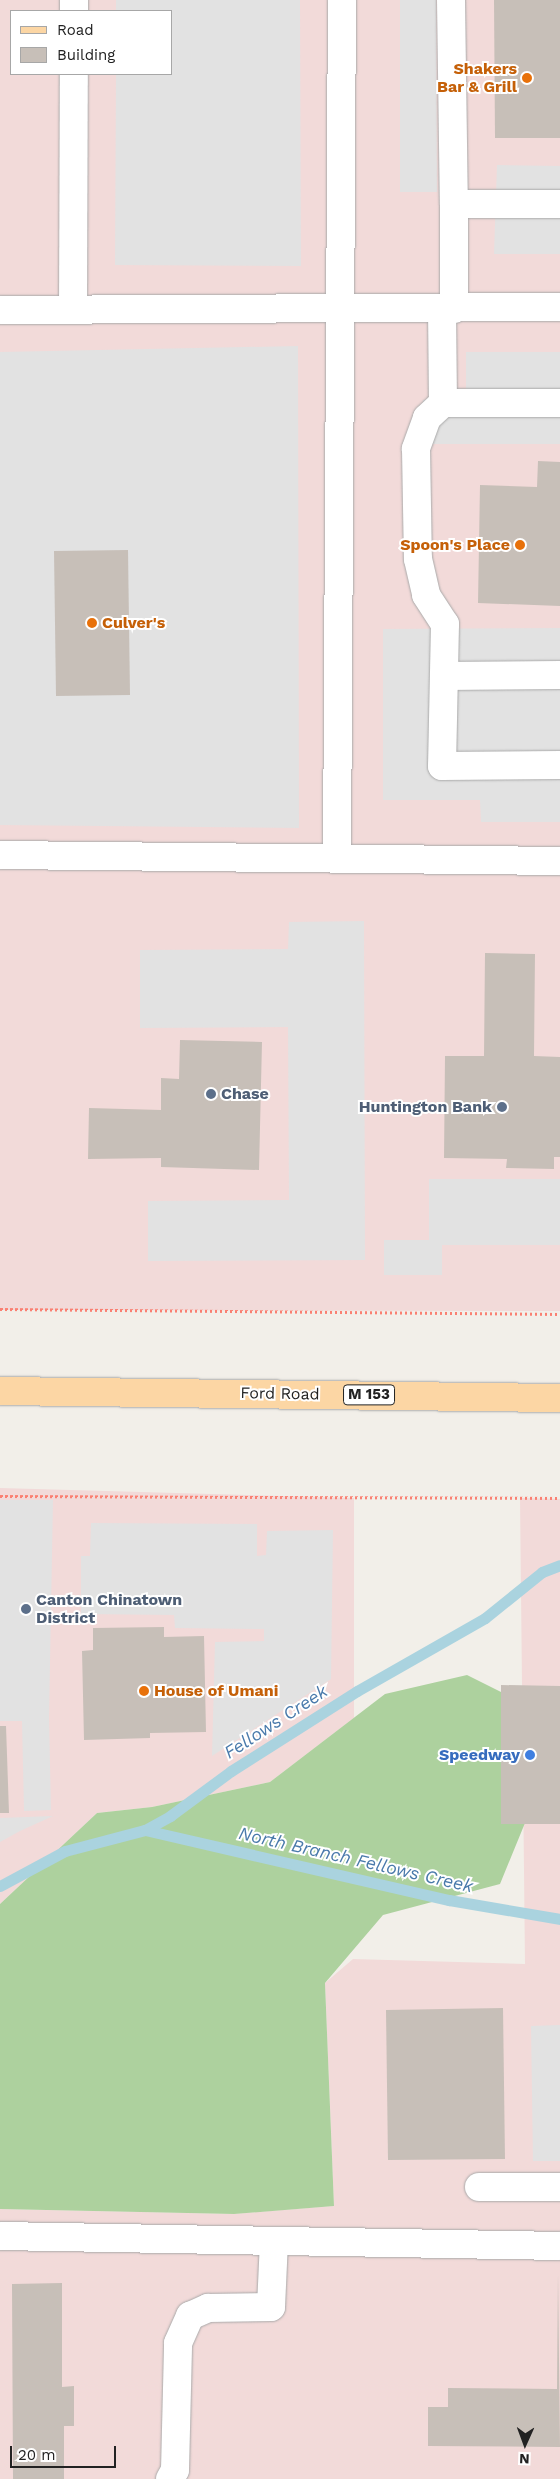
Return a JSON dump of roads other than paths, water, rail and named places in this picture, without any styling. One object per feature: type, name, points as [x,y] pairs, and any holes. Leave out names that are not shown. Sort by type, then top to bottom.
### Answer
[{"type":"main road","name":"Ford Road","points":[[0,1391],[560,1398]]},
{"type":"lane","points":[[337,859],[342,0]]},
{"type":"lane","points":[[443,403],[454,204],[451,0]]},
{"type":"lane","points":[[74,75],[74,310]]},
{"type":"lane","points":[[454,204],[560,204]]},
{"type":"lane","points":[[0,310],[340,310],[560,307]]},
{"type":"lane","points":[[560,403],[443,403],[427,418],[416,449],[418,559],[426,595],[445,624],[442,766],[560,765]]},
{"type":"lane","points":[[444,676],[560,675]]},
{"type":"lane","points":[[0,855],[560,861]]},
{"type":"lane","points":[[479,2187],[560,2187]]},
{"type":"lane","points":[[0,2236],[560,2246]]},
{"type":"lane","points":[[170,2479],[175,2470],[178,2343],[190,2316],[208,2308],[271,2307],[274,2241]]},
{"type":"waterway","name":"Fellows Creek","points":[[0,1886],[65,1851],[145,1830],[170,1816],[231,1771],[357,1691],[485,1618],[542,1572],[560,1565]]},
{"type":"waterway","name":"North Branch Fellows Creek","points":[[145,1830],[449,1900],[560,1919]]},
{"type":"place","name":"Shakers Bar & Grill","points":[[527,78]]},
{"type":"place","name":"Spoon's Place","points":[[520,545]]},
{"type":"place","name":"Culver's","points":[[92,623]]},
{"type":"place","name":"Chase","points":[[211,1094]]},
{"type":"place","name":"Huntington Bank","points":[[502,1107]]},
{"type":"place","name":"Canton Chinatown District","points":[[26,1609]]},
{"type":"place","name":"House of Umani","points":[[144,1691]]},
{"type":"place","name":"Speedway","points":[[530,1755]]}]
